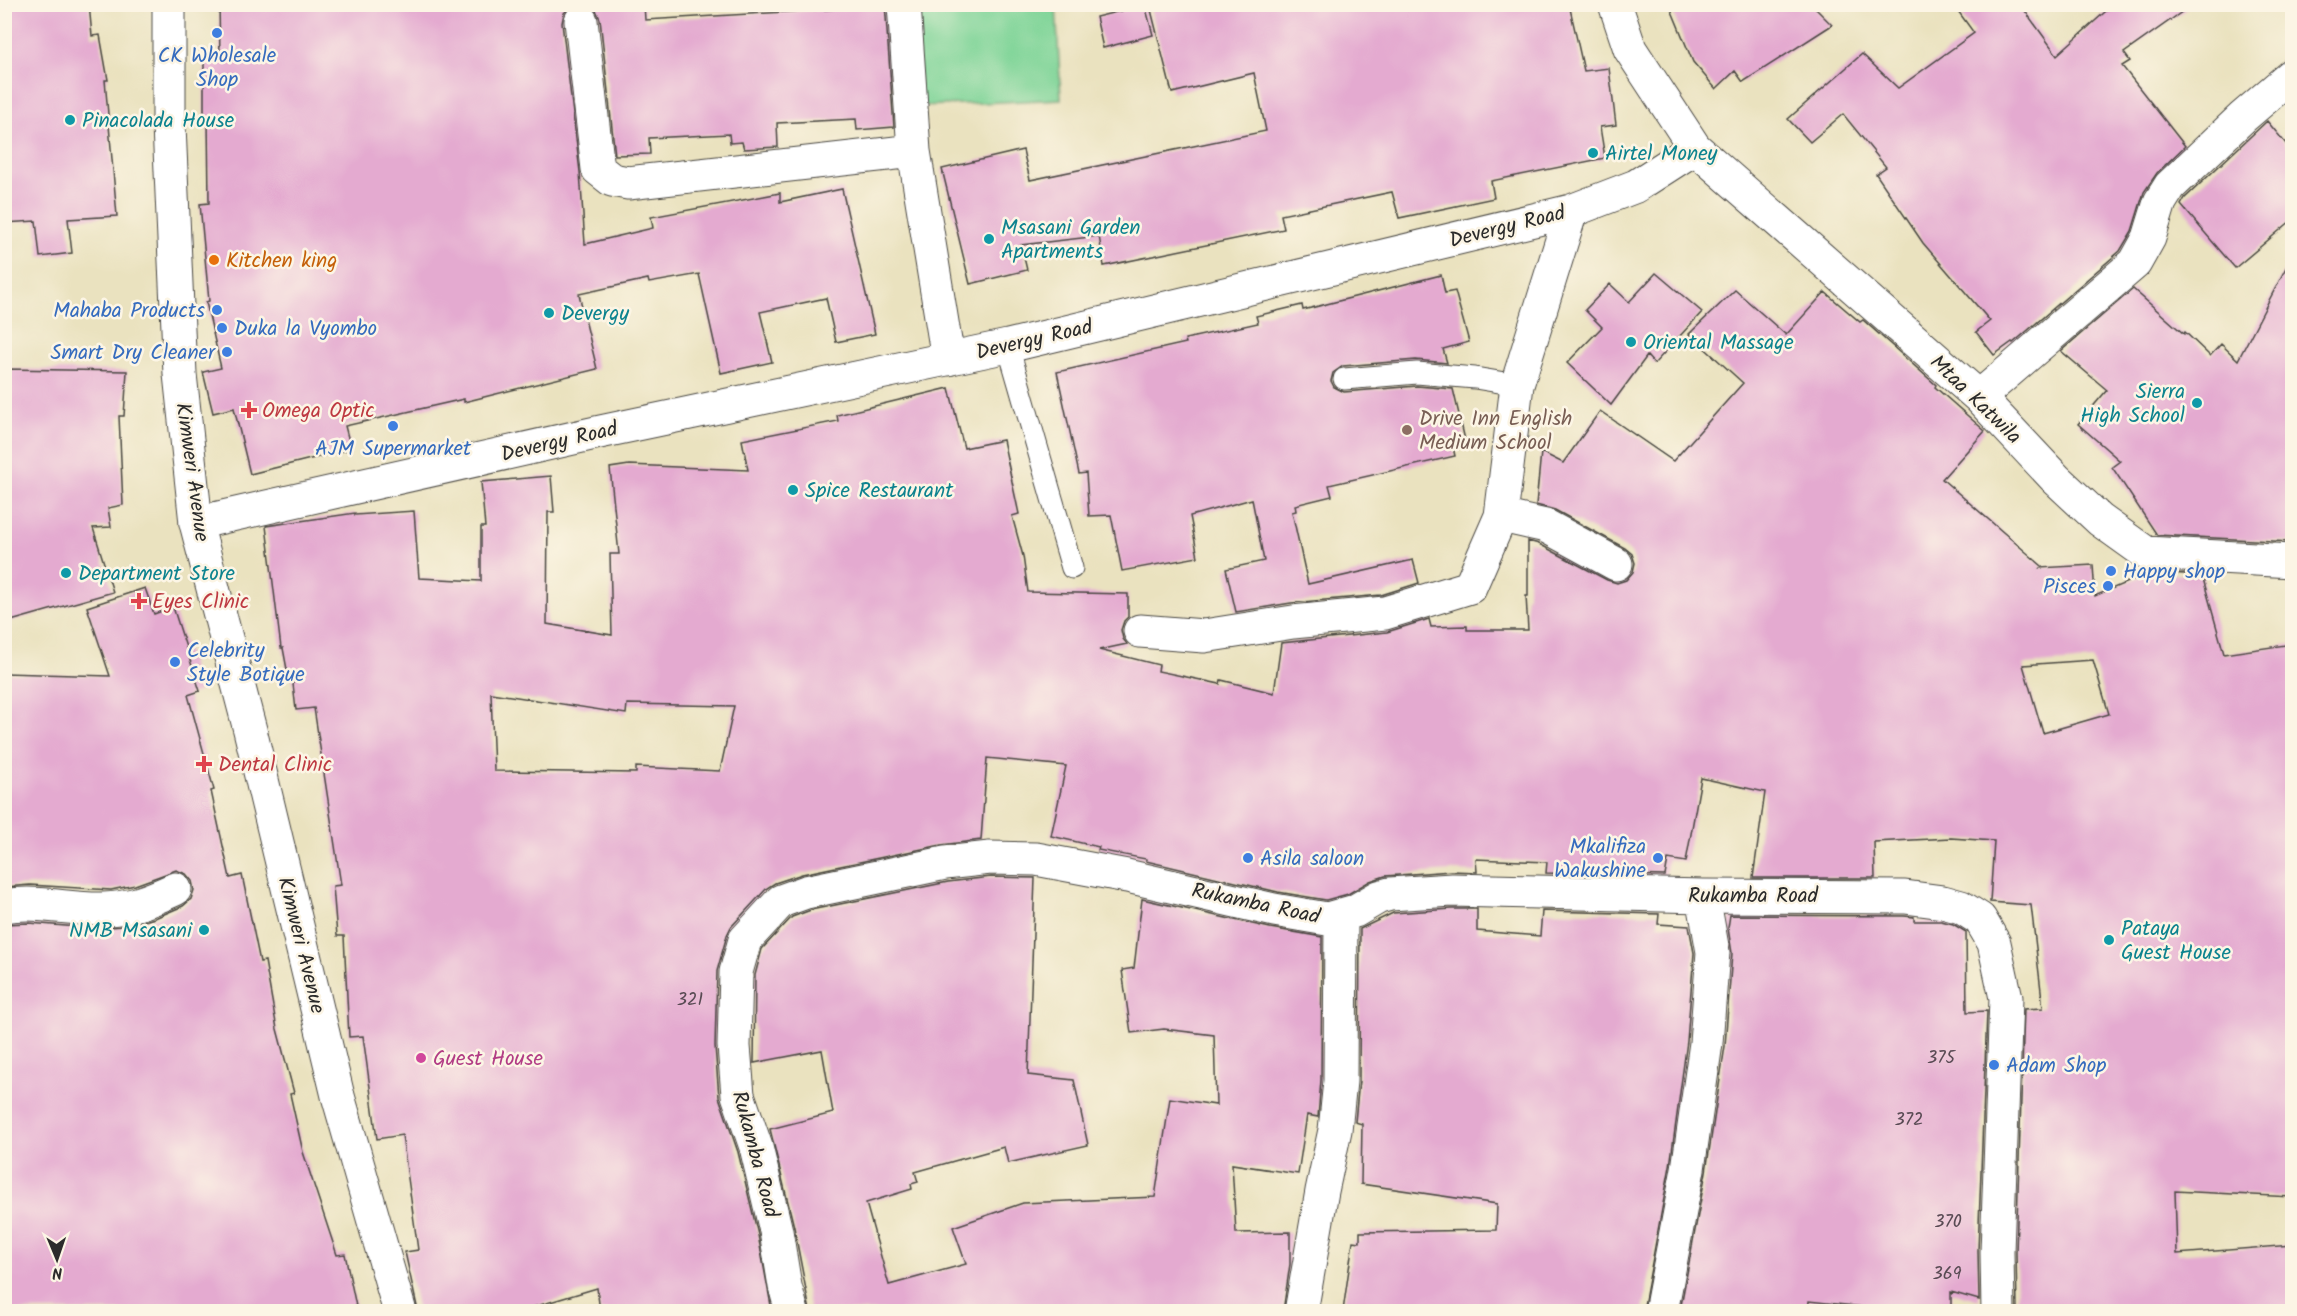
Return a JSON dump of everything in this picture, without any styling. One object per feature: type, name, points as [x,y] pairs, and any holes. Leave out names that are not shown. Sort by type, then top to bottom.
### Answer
[{"type":"street","name":"Kimweri Avenue","points":[[169,4],[169,126],[180,374],[196,523],[250,730],[338,1096],[400,1311]]},
{"type":"street","points":[[904,4],[914,151],[948,359]]},
{"type":"street","points":[[1615,4],[1630,50],[1695,148]]},
{"type":"street","points":[[581,21],[598,169],[612,180],[628,183],[914,151]]},
{"type":"street","points":[[1979,396],[2135,263],[2149,238],[2160,201],[2170,186],[2212,145],[2292,75]]},
{"type":"street","name":"Devergy Road","points":[[196,523],[600,432],[1008,346],[1571,211],[1636,186],[1695,148]]},
{"type":"street","name":"Mtaa Katwila","points":[[1695,148],[1979,396],[2082,504],[2146,553],[2292,561]]},
{"type":"street","points":[[1140,631],[1204,636],[1293,622],[1385,613],[1470,587],[1501,516],[1517,385],[1571,211]]},
{"type":"street","points":[[1501,516],[1546,526],[1616,564]]},
{"type":"street","name":"Rukamba Road","points":[[792,1311],[756,1147],[738,1095],[735,1046],[736,972],[745,940],[781,901],[806,892],[945,862],[990,858],[1036,859],[1327,919],[1355,911],[1379,897],[1390,894],[1431,891],[1905,897],[1952,905],[1980,919],[1994,943],[2006,998],[1997,1252],[1998,1311]]},
{"type":"street","points":[[4,906],[35,903],[102,909],[119,908],[136,906],[175,889]]},
{"type":"street","points":[[1661,1311],[1684,1192],[1707,1032],[1713,952],[1703,896]]},
{"type":"street","points":[[1301,1311],[1335,1130],[1340,1081],[1341,915]]},
{"type":"lane","points":[[1008,346],[1072,568]]},
{"type":"lane","points":[[1344,379],[1418,373],[1475,378],[1517,385]]},
{"type":"green space","points":[[899,5],[1056,5],[1061,99],[905,107]]},
{"type":"building","points":[[5,4],[89,4],[92,36],[100,35],[108,80],[105,80],[117,216],[68,219],[72,253],[40,257],[36,221],[4,223]]},
{"type":"building","points":[[219,4],[468,4],[468,6],[573,4],[564,13],[562,23],[580,172],[585,244],[653,228],[651,217],[780,193],[780,202],[842,189],[875,334],[836,342],[826,298],[760,312],[772,362],[721,373],[699,274],[649,283],[648,279],[579,294],[597,369],[464,402],[464,399],[345,426],[351,449],[250,474],[234,408],[213,413],[203,372],[221,368],[206,302],[209,301],[200,204],[209,203],[208,119],[204,119],[204,58],[220,58]]},
{"type":"building","points":[[589,4],[644,4],[645,20],[838,9],[838,4],[885,4],[894,127],[857,130],[856,119],[777,123],[778,147],[744,149],[742,142],[730,143],[729,134],[649,138],[650,154],[615,155],[600,19],[596,10]]},
{"type":"building","points":[[1175,4],[1569,4],[1584,71],[1609,68],[1616,125],[1600,127],[1605,158],[1491,181],[1494,198],[1399,218],[1392,192],[1281,215],[1284,229],[1104,266],[1099,236],[1021,245],[1027,270],[970,284],[942,169],[1023,150],[1030,180],[1266,131],[1254,73],[1172,93],[1151,10]]},
{"type":"building","points":[[1669,4],[1811,4],[1832,25],[1743,82],[1735,71],[1716,89],[1693,62]]},
{"type":"building","points":[[1953,4],[2020,4],[2057,55],[2114,4],[2193,4],[2124,53],[2130,61],[2122,66],[2185,146],[2157,173],[2144,192],[2132,231],[2120,251],[2013,343],[1994,355],[1976,332],[1990,321],[1923,243],[1876,174],[1886,167],[1843,114],[1810,142],[1788,119],[1862,54],[1898,88],[1974,33]]},
{"type":"building","points":[[1145,5],[1153,35],[1103,48],[1096,17]]},
{"type":"building","points":[[2267,121],[2292,151],[2292,220],[2235,268],[2181,205],[2185,198]]},
{"type":"building","points":[[2292,256],[2292,542],[2157,535],[2112,467],[2120,461],[2078,424],[2107,390],[2061,351],[2133,289],[2210,356],[2221,344],[2238,360]]},
{"type":"building","name":"Oriental Massage","points":[[1656,273],[1702,312],[1654,364],[1647,356],[1611,405],[1567,363],[1602,327],[1585,310],[1610,284],[1629,302]]},
{"type":"building","points":[[1441,275],[1445,293],[1455,291],[1469,342],[1443,349],[1447,363],[1416,360],[1343,366],[1333,373],[1331,381],[1334,387],[1344,392],[1417,386],[1453,389],[1465,440],[1452,443],[1455,456],[1329,485],[1332,496],[1295,505],[1296,511],[1292,512],[1308,584],[1413,560],[1419,583],[1381,595],[1291,603],[1236,612],[1226,569],[1264,561],[1252,499],[1190,516],[1198,557],[1122,571],[1111,515],[1089,516],[1086,473],[1079,474],[1057,372],[1186,343],[1185,339],[1258,323],[1256,316],[1302,305],[1303,310]]},
{"type":"building","points":[[1735,290],[1786,335],[1825,292],[1860,322],[1863,320],[1985,431],[1942,479],[2042,566],[2040,568],[2093,565],[2095,596],[2151,572],[2202,575],[2224,654],[2292,644],[2292,1197],[2175,1191],[2177,1254],[2292,1245],[2292,1311],[2017,1310],[2016,1252],[2024,1009],[2043,1008],[2031,905],[1990,902],[1994,841],[1951,838],[1874,842],[1875,878],[1753,878],[1765,792],[1701,778],[1686,862],[1668,859],[1665,876],[1546,873],[1547,862],[1476,859],[1477,872],[1451,871],[1385,876],[1370,881],[1348,894],[1326,900],[1278,892],[1146,861],[1146,859],[1098,850],[1099,847],[1051,836],[1066,766],[987,758],[981,840],[941,845],[802,874],[775,883],[767,888],[731,927],[727,935],[717,971],[715,1046],[719,1097],[738,1152],[758,1235],[772,1311],[600,1311],[597,1288],[520,1311],[418,1311],[405,1252],[418,1250],[402,1135],[377,1139],[363,1036],[349,1037],[344,936],[337,936],[333,886],[341,885],[314,708],[296,710],[292,675],[288,675],[283,648],[281,648],[266,526],[355,513],[355,515],[414,511],[419,578],[481,581],[481,527],[485,527],[481,482],[551,476],[554,512],[548,512],[547,624],[612,635],[610,554],[619,554],[610,468],[629,465],[748,470],[742,440],[838,421],[837,415],[949,388],[964,448],[1003,440],[1019,514],[1012,516],[1023,556],[1028,592],[1128,594],[1128,617],[1121,630],[1127,644],[1099,650],[1159,665],[1158,671],[1220,684],[1221,680],[1274,693],[1281,643],[1387,632],[1429,619],[1431,627],[1467,626],[1467,630],[1528,630],[1526,596],[1528,596],[1528,541],[1539,544],[1607,580],[1617,583],[1626,580],[1633,572],[1635,563],[1632,554],[1625,548],[1555,510],[1536,505],[1541,452],[1563,463],[1600,411],[1673,461],[1743,383],[1689,334]],"holes":[[[2093,660],[2109,714],[2043,733],[2023,665]],[[491,693],[626,714],[627,704],[734,706],[720,771],[636,767],[636,773],[494,771]]]},
{"type":"building","points":[[4,369],[127,371],[124,416],[119,416],[123,505],[108,508],[111,527],[93,528],[113,592],[4,623]]},
{"type":"building","points":[[145,588],[154,614],[173,607],[200,691],[188,695],[214,790],[211,791],[230,878],[242,875],[260,962],[265,961],[277,1029],[294,1093],[290,1094],[303,1152],[337,1255],[345,1254],[357,1311],[4,1311],[4,924],[29,923],[90,928],[126,926],[155,918],[183,906],[191,899],[194,890],[192,881],[186,874],[176,870],[135,885],[111,890],[30,885],[4,887],[4,673],[110,676],[87,607]]},
{"type":"building","points":[[991,877],[1035,878],[1028,1075],[1074,1080],[1088,1145],[1008,1163],[1004,1147],[915,1172],[918,1182],[911,1184],[912,1189],[866,1203],[889,1285],[966,1264],[953,1227],[1023,1203],[1155,1197],[1170,1098],[1216,1105],[1214,1035],[1164,1029],[1131,1033],[1122,970],[1134,968],[1142,899],[1270,928],[1322,937],[1321,1080],[1318,1117],[1307,1115],[1298,1174],[1232,1164],[1236,1233],[1290,1232],[1290,1264],[1283,1311],[810,1311],[794,1227],[770,1129],[833,1113],[822,1050],[754,1063],[755,975],[762,949],[792,917],[811,910],[948,882]]},
{"type":"building","points":[[1477,909],[1477,931],[1540,936],[1542,911],[1659,914],[1658,924],[1689,926],[1694,953],[1687,1041],[1670,1166],[1643,1311],[1343,1311],[1353,1241],[1360,1242],[1360,1232],[1496,1230],[1497,1204],[1361,1184],[1362,1124],[1355,1122],[1359,1081],[1360,929],[1393,913]]},
{"type":"building","points":[[1730,915],[1904,916],[1914,917],[1914,921],[1941,921],[1953,924],[1966,932],[1967,1012],[1987,1011],[1978,1251],[1979,1300],[1951,1292],[1951,1311],[1901,1311],[1809,1301],[1808,1311],[1680,1311],[1706,1172],[1725,1046],[1732,953],[1728,928]]},
{"type":"place","name":"CK Wholesale Shop","points":[[217,33]]},
{"type":"place","name":"Pinacolada House","points":[[70,120]]},
{"type":"place","name":"Airtel Money","points":[[1593,153]]},
{"type":"place","name":"Msasani Garden Apartments","points":[[989,239]]},
{"type":"place","name":"Kitchen king","points":[[214,260]]},
{"type":"place","name":"Mahaba Products","points":[[217,310]]},
{"type":"place","name":"Devergy","points":[[549,313]]},
{"type":"place","name":"Duka la Vyombo","points":[[222,328]]},
{"type":"place","name":"Oriental Massage","points":[[1631,342]]},
{"type":"place","name":"Smart Dry Cleaner","points":[[227,352]]},
{"type":"place","name":"Sierra High School","points":[[2197,403]]},
{"type":"place","name":"Omega Optic","points":[[249,410]]},
{"type":"place","name":"AJM Supermarket","points":[[393,426]]},
{"type":"place","name":"Drive Inn English Medium School","points":[[1407,430]]},
{"type":"place","name":"Spice Restaurant","points":[[793,490]]},
{"type":"place","name":"Happy shop","points":[[2111,571]]},
{"type":"place","name":"Department Store","points":[[66,573]]},
{"type":"place","name":"Pisces","points":[[2108,586]]},
{"type":"place","name":"Eyes Clinic","points":[[139,601]]},
{"type":"place","name":"Celebrity Style Botique","points":[[175,662]]},
{"type":"place","name":"Dental Clinic","points":[[204,764]]},
{"type":"place","name":"Asila saloon","points":[[1248,858]]},
{"type":"place","name":"Mkalifiza Wakushine","points":[[1658,858]]},
{"type":"place","name":"NMB Msasani","points":[[204,930]]},
{"type":"place","name":"Pataya Guest House","points":[[2109,940]]},
{"type":"place","name":"Guest House","points":[[421,1058]]},
{"type":"place","name":"Adam Shop","points":[[1994,1065]]}]
